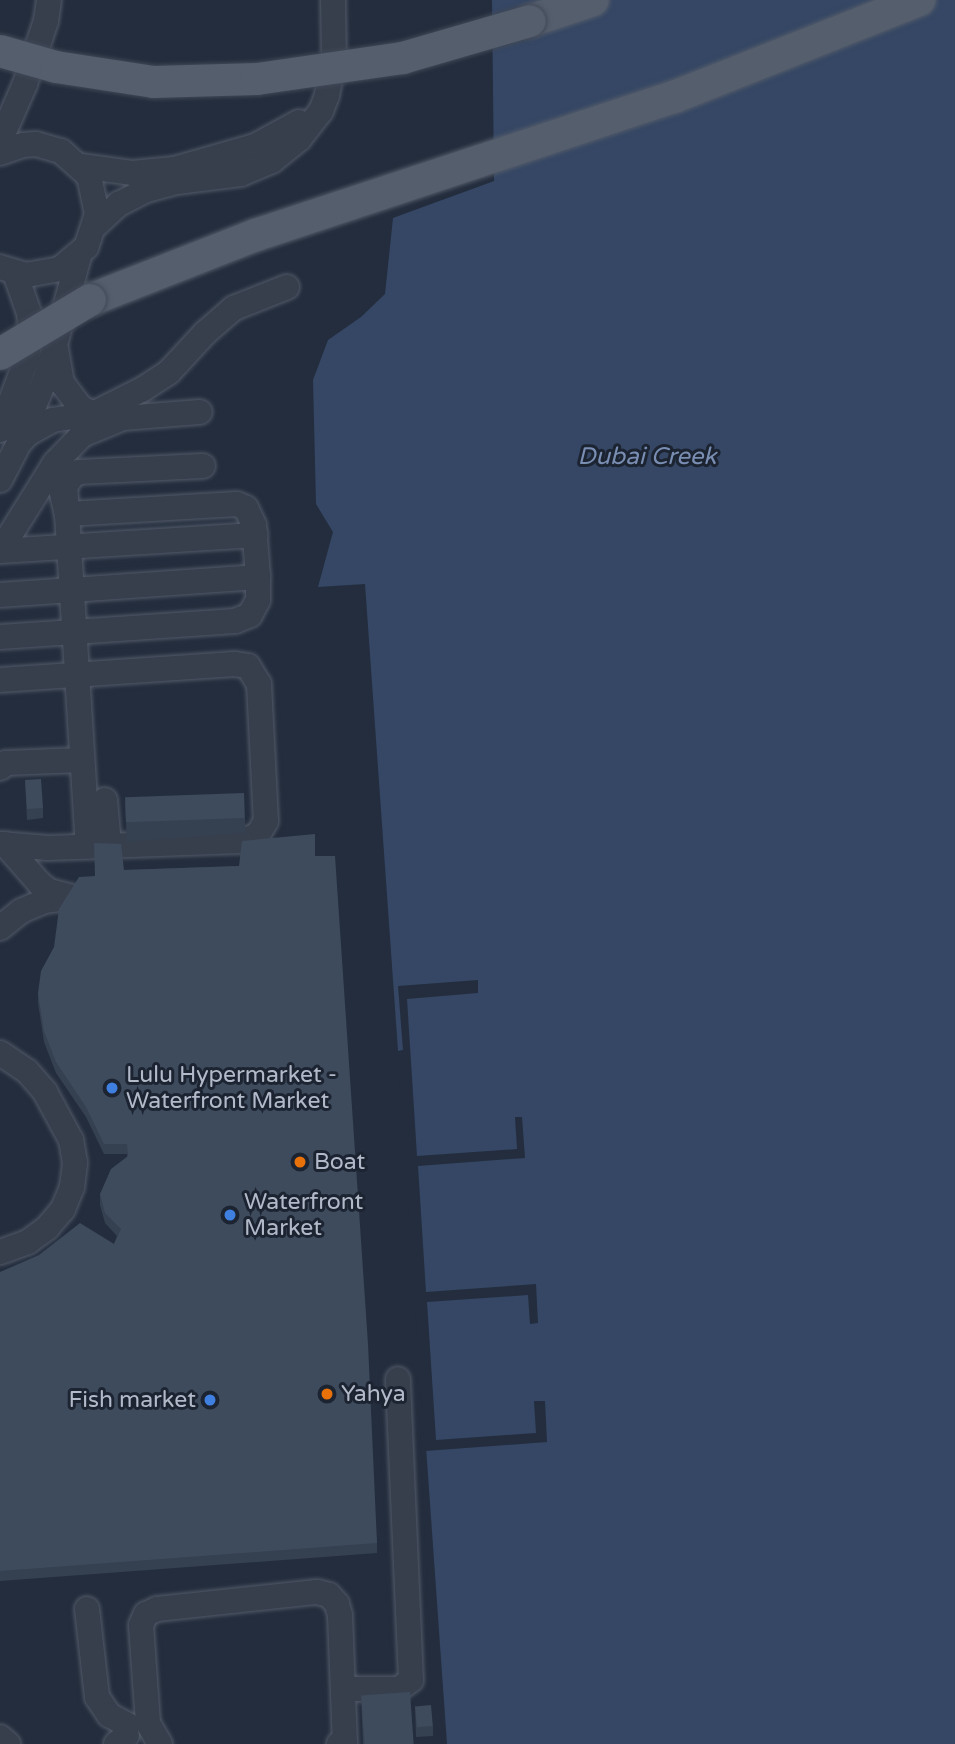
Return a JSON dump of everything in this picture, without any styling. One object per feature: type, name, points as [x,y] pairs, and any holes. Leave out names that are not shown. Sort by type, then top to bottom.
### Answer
[{"type":"main road","points":[[0,51],[77,72],[153,82],[257,79],[360,66],[478,38],[593,0]]},
{"type":"main road","points":[[0,337],[256,235],[674,97],[919,0]]},
{"type":"main road","points":[[0,354],[90,300]]},
{"type":"street","points":[[95,226],[119,204],[162,185],[225,178],[257,168],[285,151],[311,126],[327,95],[334,58],[333,0]]},
{"type":"street","points":[[0,151],[50,7]]},
{"type":"street","points":[[77,162],[132,173],[160,172],[238,151],[287,131],[327,95]]},
{"type":"street","points":[[0,151],[36,144],[61,151],[77,162],[94,188],[97,214],[95,226],[79,256],[47,374],[10,436]]},
{"type":"street","points":[[8,270],[49,273],[79,256]]},
{"type":"street","points":[[0,480],[31,335],[29,313],[8,270]]},
{"type":"street","points":[[10,436],[29,433],[52,420],[93,414],[143,389],[169,372],[205,332],[234,308],[287,287]]},
{"type":"street","points":[[56,337],[57,368],[62,383],[80,407],[93,414]]},
{"type":"street","points":[[0,551],[52,468],[75,441],[105,423],[132,417],[200,412]]},
{"type":"street","points":[[98,846],[83,770],[65,487],[72,476],[79,472],[203,466]]},
{"type":"street","points":[[52,468],[61,489],[66,514]]},
{"type":"street","points":[[0,637],[240,620],[250,615],[257,605],[258,577],[252,515],[237,504],[66,514]]},
{"type":"street","points":[[0,551],[255,535]]},
{"type":"street","points":[[0,595],[258,577]]},
{"type":"street","points":[[0,680],[241,664],[254,671],[259,684],[266,821],[258,835],[242,841],[40,848],[10,844]]},
{"type":"street","points":[[0,768],[6,764],[83,770]]},
{"type":"street","points":[[10,844],[60,836],[72,829],[73,793],[83,770]]},
{"type":"street","points":[[98,846],[105,800]]},
{"type":"street","points":[[0,928],[21,911],[44,901],[75,894],[48,891],[10,844]]},
{"type":"street","points":[[0,1252],[28,1242],[47,1228],[67,1198],[75,1163],[71,1140],[59,1115],[27,1071],[3,1052]]},
{"type":"street","points":[[344,1689],[399,1689],[411,1680],[398,1379]]},
{"type":"street","points":[[160,1744],[148,1723],[141,1625],[151,1611],[317,1592],[329,1595],[337,1604],[344,1689],[345,1744],[339,1744]]},
{"type":"street","points":[[87,1609],[100,1704],[126,1737]]},
{"type":"street","points":[[126,1737],[134,1707],[146,1693]]},
{"type":"street","points":[[0,1737],[8,1744]]},
{"type":"water","name":"Dubai Creek","points":[[492,0],[955,0],[955,1744],[447,1744],[365,584],[318,587],[333,532],[316,504],[313,380],[328,340],[361,317],[385,294],[393,218],[494,181]]},
{"type":"pier","points":[[478,980],[478,993],[407,999],[417,1156],[517,1149],[515,1117],[522,1117],[525,1158],[418,1166],[426,1292],[536,1284],[538,1323],[530,1324],[528,1295],[427,1302],[436,1440],[536,1433],[534,1401],[545,1401],[547,1442],[425,1451],[398,1060],[398,1051],[403,1050],[398,986]]},
{"type":"building","points":[[41,779],[43,808],[27,809],[25,780]]},
{"type":"building","points":[[244,793],[245,818],[126,822],[125,797]]},
{"type":"building","name":"Waterfront Market","points":[[315,834],[315,856],[335,856],[368,1344],[377,1543],[0,1571],[0,1272],[39,1255],[80,1223],[114,1244],[121,1229],[105,1213],[100,1194],[111,1169],[128,1156],[127,1144],[104,1144],[86,1107],[56,1062],[44,1031],[38,993],[41,971],[54,947],[59,909],[79,877],[95,876],[94,843],[121,844],[124,870],[239,866],[242,841]]},
{"type":"building","points":[[410,1692],[414,1744],[365,1744],[361,1695]]},
{"type":"building","points":[[431,1705],[433,1726],[417,1727],[415,1706]]},
{"type":"place","name":"Lulu Hypermarket - Waterfront Market","points":[[112,1088]]},
{"type":"place","name":"Boat","points":[[300,1162]]},
{"type":"place","name":"Waterfront Market","points":[[230,1215]]},
{"type":"place","name":"Yahya","points":[[327,1394]]},
{"type":"place","name":"Fish market","points":[[210,1400]]}]
